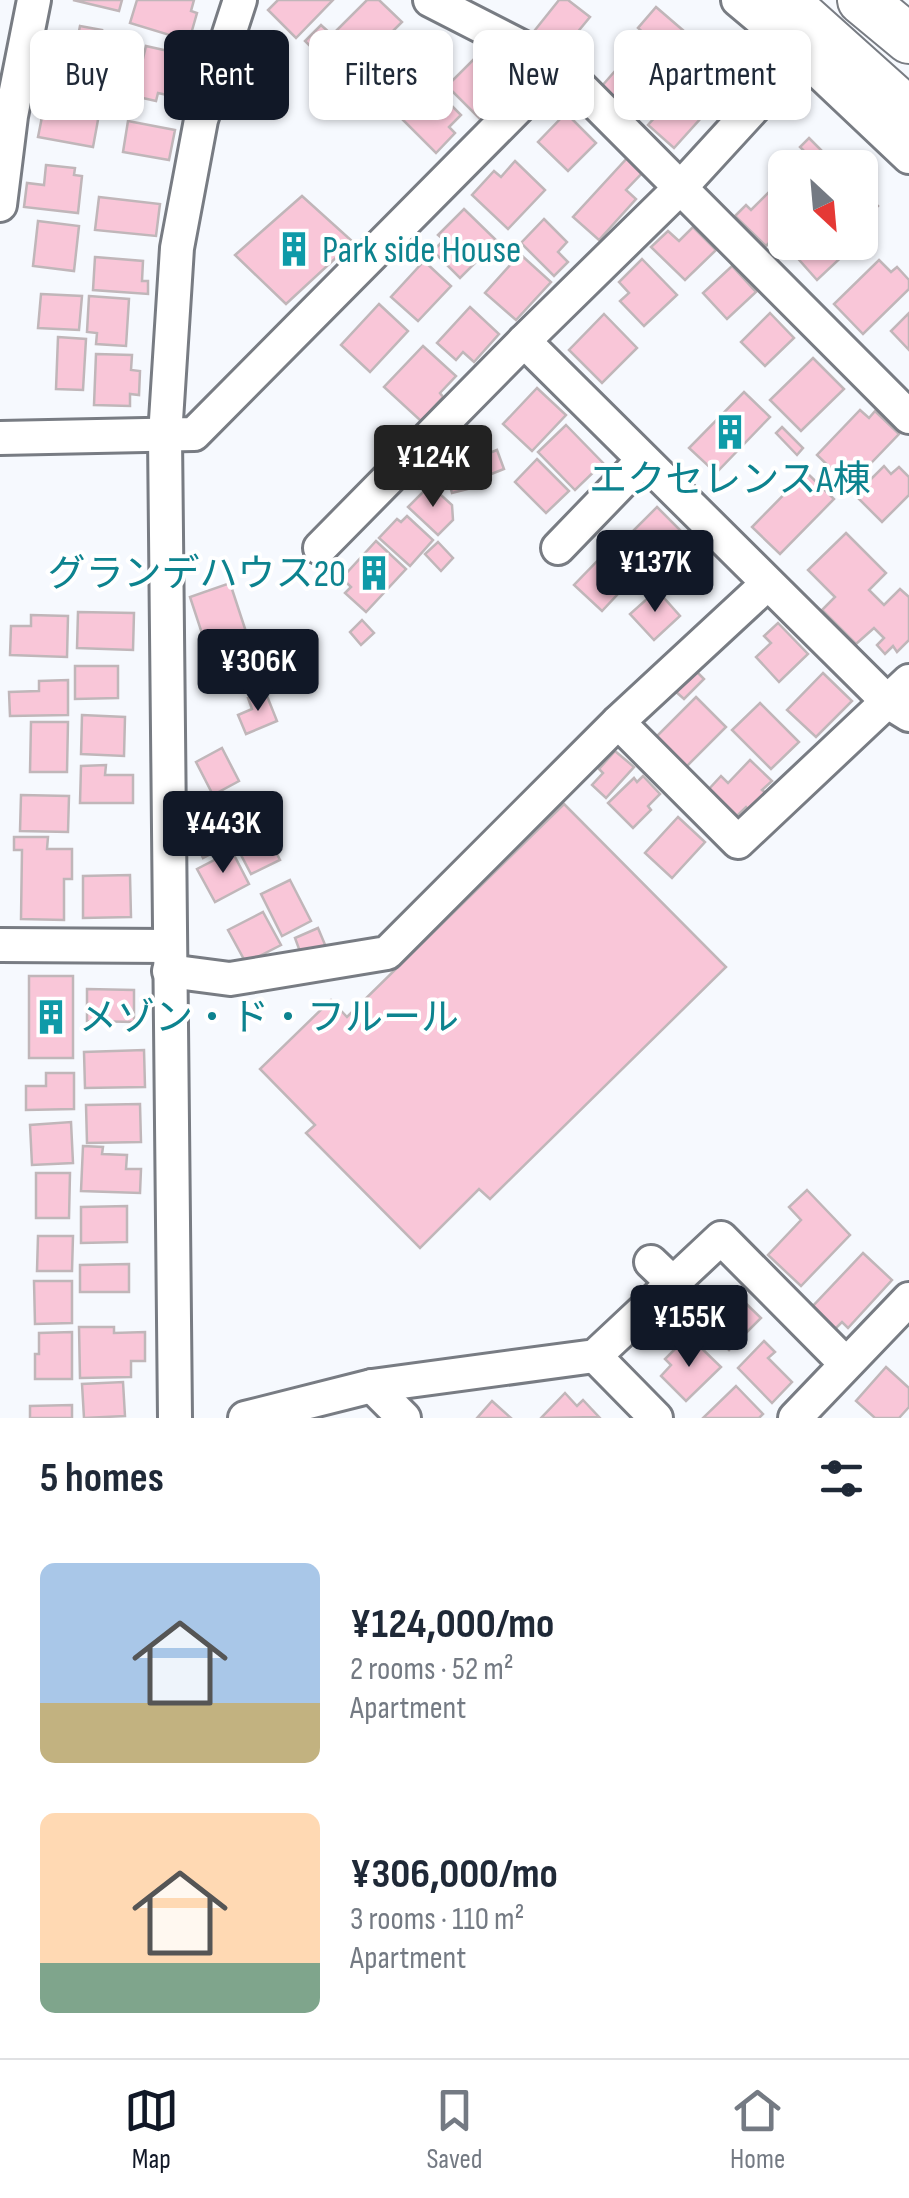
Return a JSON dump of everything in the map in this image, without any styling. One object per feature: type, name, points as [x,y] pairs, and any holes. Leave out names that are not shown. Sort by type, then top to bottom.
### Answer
[{"type":"highway","points":[[783,0],[909,113]]},
{"type":"highway","points":[[862,0],[909,39]]},
{"type":"street","points":[[0,205],[11,116],[34,0]]},
{"type":"street","points":[[176,1418],[165,436],[177,248],[201,120],[240,0]]},
{"type":"street","points":[[430,0],[489,30]]},
{"type":"street","points":[[738,0],[909,156]]},
{"type":"street","points":[[594,101],[909,417]]},
{"type":"street","points":[[0,438],[194,434],[505,120]]},
{"type":"street","points":[[320,548],[681,187],[742,120]]},
{"type":"street","points":[[524,341],[768,584],[902,699],[738,842],[618,722]]},
{"type":"street","points":[[558,548],[644,460]]},
{"type":"street","points":[[0,945],[169,958],[230,979],[387,953],[618,722],[768,584]]},
{"type":"street","points":[[245,1418],[372,1386],[596,1356],[662,1272],[721,1238],[845,1363]]},
{"type":"street","points":[[795,1418],[908,1299]]},
{"type":"street","points":[[596,1356],[656,1418]]},
{"type":"street","points":[[372,1386],[404,1418]]},
{"type":"building","points":[[73,0],[122,0],[119,11]]},
{"type":"building","points":[[137,0],[194,0],[191,11],[197,13],[192,30],[164,30],[164,33],[130,23]]},
{"type":"building","points":[[278,0],[333,0],[296,38],[268,10]]},
{"type":"building","points":[[367,0],[379,0],[402,22],[394,30],[337,30]]},
{"type":"building","points":[[559,0],[568,0],[590,17],[579,30],[535,30]]},
{"type":"building","points":[[656,7],[683,30],[640,30]]},
{"type":"building","points":[[146,46],[164,50],[164,94],[158,93],[156,101],[144,98]]},
{"type":"building","points":[[473,60],[473,112],[453,92],[453,80]]},
{"type":"building","points":[[614,72],[614,98],[601,87]]},
{"type":"building","points":[[453,107],[461,115],[449,127],[455,133],[436,153],[403,120],[453,120]]},
{"type":"building","points":[[41,120],[98,120],[93,147],[38,137]]},
{"type":"building","points":[[559,120],[573,120],[596,143],[568,171],[538,142]]},
{"type":"building","points":[[652,120],[699,120],[674,148],[648,125]]},
{"type":"building","points":[[128,121],[175,130],[169,160],[123,152]]},
{"type":"building","points":[[809,138],[821,150],[803,150],[800,147]]},
{"type":"building","points":[[629,156],[645,170],[626,190],[636,199],[599,240],[573,217]]},
{"type":"building","points":[[515,161],[545,190],[508,229],[472,195],[494,171],[501,177]]},
{"type":"building","points":[[46,165],[75,168],[74,175],[82,176],[78,213],[24,207],[27,183],[44,185]]},
{"type":"building","points":[[768,193],[766,246],[735,216],[746,205],[751,210]]},
{"type":"building","name":"Park side House","points":[[302,196],[353,242],[286,304],[235,255]]},
{"type":"building","points":[[99,197],[160,204],[156,236],[95,230]]},
{"type":"building","points":[[464,209],[497,241],[460,278],[433,251],[444,240],[438,235]]},
{"type":"building","points":[[544,219],[567,242],[558,252],[568,262],[554,276],[521,243]]},
{"type":"building","points":[[38,221],[79,226],[74,271],[33,266]]},
{"type":"building","points":[[693,227],[716,250],[685,280],[651,247],[668,231],[679,241]]},
{"type":"building","points":[[520,254],[551,282],[516,320],[485,293]]},
{"type":"building","points":[[95,257],[143,261],[142,281],[148,281],[148,294],[93,290]]},
{"type":"building","points":[[642,259],[677,295],[644,326],[620,301],[629,293],[619,282]]},
{"type":"building","points":[[799,260],[838,260],[817,280]]},
{"type":"building","points":[[879,260],[891,272],[897,267],[909,280],[909,289],[863,334],[834,304]]},
{"type":"building","points":[[424,261],[451,286],[418,321],[391,297]]},
{"type":"building","points":[[732,266],[756,292],[727,319],[703,293]]},
{"type":"building","points":[[41,294],[82,296],[79,330],[38,328]]},
{"type":"building","points":[[89,296],[129,299],[126,346],[96,344],[97,333],[87,332]]},
{"type":"building","points":[[379,304],[408,331],[370,372],[341,345]]},
{"type":"building","points":[[470,307],[499,334],[474,362],[463,352],[456,360],[437,343]]},
{"type":"building","points":[[770,313],[794,338],[765,366],[741,342]]},
{"type":"building","points":[[909,313],[909,350],[891,331]]},
{"type":"building","points":[[604,314],[637,348],[602,383],[569,350]]},
{"type":"building","points":[[58,337],[86,339],[83,390],[56,389]]},
{"type":"building","points":[[423,346],[456,376],[421,421],[384,387]]},
{"type":"building","points":[[96,354],[132,355],[131,370],[140,371],[139,395],[130,394],[130,406],[94,405]]},
{"type":"building","points":[[813,358],[844,389],[801,431],[770,400]]},
{"type":"building","points":[[537,388],[566,415],[532,451],[503,424]]},
{"type":"building","name":"エクセレンスA棟","points":[[744,392],[770,417],[716,473],[689,448]]},
{"type":"building","points":[[860,410],[869,418],[875,411],[899,434],[849,486],[817,455]]},
{"type":"building","points":[[566,425],[603,463],[575,490],[538,452]]},
{"type":"building","points":[[782,427],[803,448],[797,455],[776,433]]},
{"type":"building","points":[[497,450],[504,469],[481,478],[474,459]]},
{"type":"building","points":[[469,453],[479,486],[452,493],[443,461]]},
{"type":"building","points":[[537,459],[569,491],[546,513],[515,482]]},
{"type":"building","points":[[884,466],[891,474],[899,467],[909,477],[909,495],[882,522],[855,495]]},
{"type":"building","points":[[806,472],[834,499],[780,554],[752,527]]},
{"type":"building","points":[[430,485],[452,505],[453,520],[438,535],[408,507]]},
{"type":"building","points":[[657,507],[681,531],[654,559],[629,535]]},
{"type":"building","points":[[407,516],[433,540],[410,566],[379,538],[397,519],[401,522]]},
{"type":"building","points":[[846,533],[886,573],[869,590],[884,605],[900,589],[909,597],[909,640],[897,652],[893,646],[885,654],[877,645],[884,638],[874,628],[856,644],[822,610],[835,597],[808,570]]},
{"type":"building","points":[[696,538],[711,575],[672,590],[663,567],[675,562],[670,548]]},
{"type":"building","name":"グランデハウス20","points":[[376,541],[406,569],[366,612],[345,593],[351,587],[342,578]]},
{"type":"building","points":[[438,542],[453,558],[441,571],[425,554]]},
{"type":"building","points":[[604,554],[631,580],[602,611],[574,585]]},
{"type":"building","points":[[230,583],[253,653],[213,667],[190,597]]},
{"type":"building","points":[[657,590],[680,616],[654,640],[630,614]]},
{"type":"building","points":[[78,612],[134,613],[133,650],[77,648]]},
{"type":"building","points":[[31,615],[68,616],[67,657],[10,655],[11,626],[31,626]]},
{"type":"building","points":[[362,620],[374,633],[361,645],[350,632]]},
{"type":"building","points":[[778,623],[808,654],[779,682],[756,657],[771,643],[764,636]]},
{"type":"building","points":[[255,656],[266,690],[255,693],[244,659]]},
{"type":"building","points":[[75,666],[118,666],[118,698],[75,699]]},
{"type":"building","points":[[695,670],[704,679],[684,699],[675,691]]},
{"type":"building","points":[[823,673],[852,701],[816,737],[787,710]]},
{"type":"building","points":[[68,680],[68,715],[10,716],[9,692],[39,691],[39,681]]},
{"type":"building","points":[[265,691],[277,721],[246,734],[238,715],[252,709],[248,698]]},
{"type":"building","points":[[696,697],[726,727],[684,769],[654,739]]},
{"type":"building","points":[[760,703],[799,742],[771,769],[732,730]]},
{"type":"building","points":[[82,715],[125,717],[124,756],[81,754]]},
{"type":"building","points":[[31,722],[68,722],[67,772],[30,772]]},
{"type":"building","points":[[222,748],[239,781],[213,795],[196,762]]},
{"type":"building","points":[[615,751],[634,767],[606,798],[592,785],[603,773],[599,769]]},
{"type":"building","points":[[750,760],[772,781],[762,790],[768,795],[750,812],[746,807],[737,816],[709,789],[721,776],[728,783]]},
{"type":"building","points":[[106,765],[105,775],[133,775],[133,803],[80,803],[81,766]]},
{"type":"building","points":[[643,776],[660,794],[633,828],[608,803],[634,778],[637,782]]},
{"type":"building","points":[[21,795],[69,796],[68,832],[20,831]]},
{"type":"building","points":[[564,804],[726,967],[490,1199],[479,1189],[420,1248],[306,1133],[315,1125],[260,1069],[331,1000],[347,1017]]},
{"type":"building","points":[[678,817],[705,842],[672,878],[645,853]]},
{"type":"building","points":[[259,819],[280,860],[251,874],[230,834]]},
{"type":"building","points":[[216,826],[226,846],[203,858],[193,838]]},
{"type":"building","points":[[14,837],[48,837],[47,849],[72,849],[72,879],[64,879],[64,920],[21,919],[22,850],[14,850]]},
{"type":"building","points":[[232,851],[249,884],[215,902],[197,869]]},
{"type":"building","points":[[130,875],[131,917],[83,918],[83,876]]},
{"type":"building","points":[[290,880],[311,921],[282,936],[261,894]]},
{"type":"building","points":[[263,912],[281,945],[246,963],[228,930]]},
{"type":"building","points":[[318,928],[326,947],[302,957],[295,938]]},
{"type":"building","name":"メゾン・ド・フルール","points":[[29,976],[73,976],[73,1058],[29,1058]]},
{"type":"building","points":[[87,989],[134,990],[134,1022],[87,1021]]},
{"type":"building","points":[[144,1050],[145,1087],[85,1088],[84,1052]]},
{"type":"building","points":[[46,1073],[74,1073],[74,1109],[26,1110],[26,1086],[46,1086]]},
{"type":"building","points":[[140,1104],[141,1142],[87,1143],[86,1105]]},
{"type":"building","points":[[71,1122],[73,1163],[32,1165],[30,1125]]},
{"type":"building","points":[[83,1146],[103,1147],[102,1154],[127,1155],[126,1169],[141,1169],[140,1193],[81,1191]]},
{"type":"building","points":[[36,1173],[70,1173],[69,1218],[36,1218]]},
{"type":"building","points":[[807,1190],[850,1235],[801,1286],[768,1255],[801,1220],[789,1207]]},
{"type":"building","points":[[127,1206],[127,1242],[81,1243],[81,1207]]},
{"type":"building","points":[[38,1236],[73,1236],[72,1271],[37,1271]]},
{"type":"building","points":[[863,1253],[892,1280],[848,1328],[842,1322],[834,1330],[811,1308]]},
{"type":"building","points":[[129,1264],[129,1292],[80,1292],[80,1265]]},
{"type":"building","points":[[34,1281],[72,1281],[72,1323],[35,1324]]},
{"type":"building","points":[[730,1288],[761,1318],[729,1350],[698,1321]]},
{"type":"building","points":[[79,1327],[114,1327],[114,1333],[145,1332],[145,1361],[131,1361],[131,1377],[80,1378]]},
{"type":"building","points":[[72,1332],[72,1379],[35,1379],[39,1333]]},
{"type":"building","points":[[764,1341],[775,1352],[768,1358],[792,1382],[772,1403],[738,1368]]},
{"type":"building","points":[[695,1342],[721,1367],[686,1401],[661,1376],[671,1365],[665,1359],[678,1346],[684,1352]]},
{"type":"building","points":[[886,1367],[909,1388],[909,1407],[899,1418],[875,1418],[856,1401]]},
{"type":"building","points":[[123,1382],[125,1416],[84,1418],[82,1384]]},
{"type":"building","points":[[736,1386],[763,1414],[759,1418],[703,1418]]},
{"type":"building","points":[[565,1393],[577,1406],[583,1400],[599,1417],[541,1418]]},
{"type":"building","points":[[492,1401],[511,1418],[477,1418]]},
{"type":"building","points":[[72,1405],[72,1418],[30,1418],[30,1406]]},
{"type":"place","name":"Park side House","points":[[294,249]]},
{"type":"place","name":"エクセレンスA棟","points":[[730,432]]},
{"type":"place","name":"グランデハウス20","points":[[374,573]]},
{"type":"place","name":"メゾン・ド・フルール","points":[[51,1017]]}]
